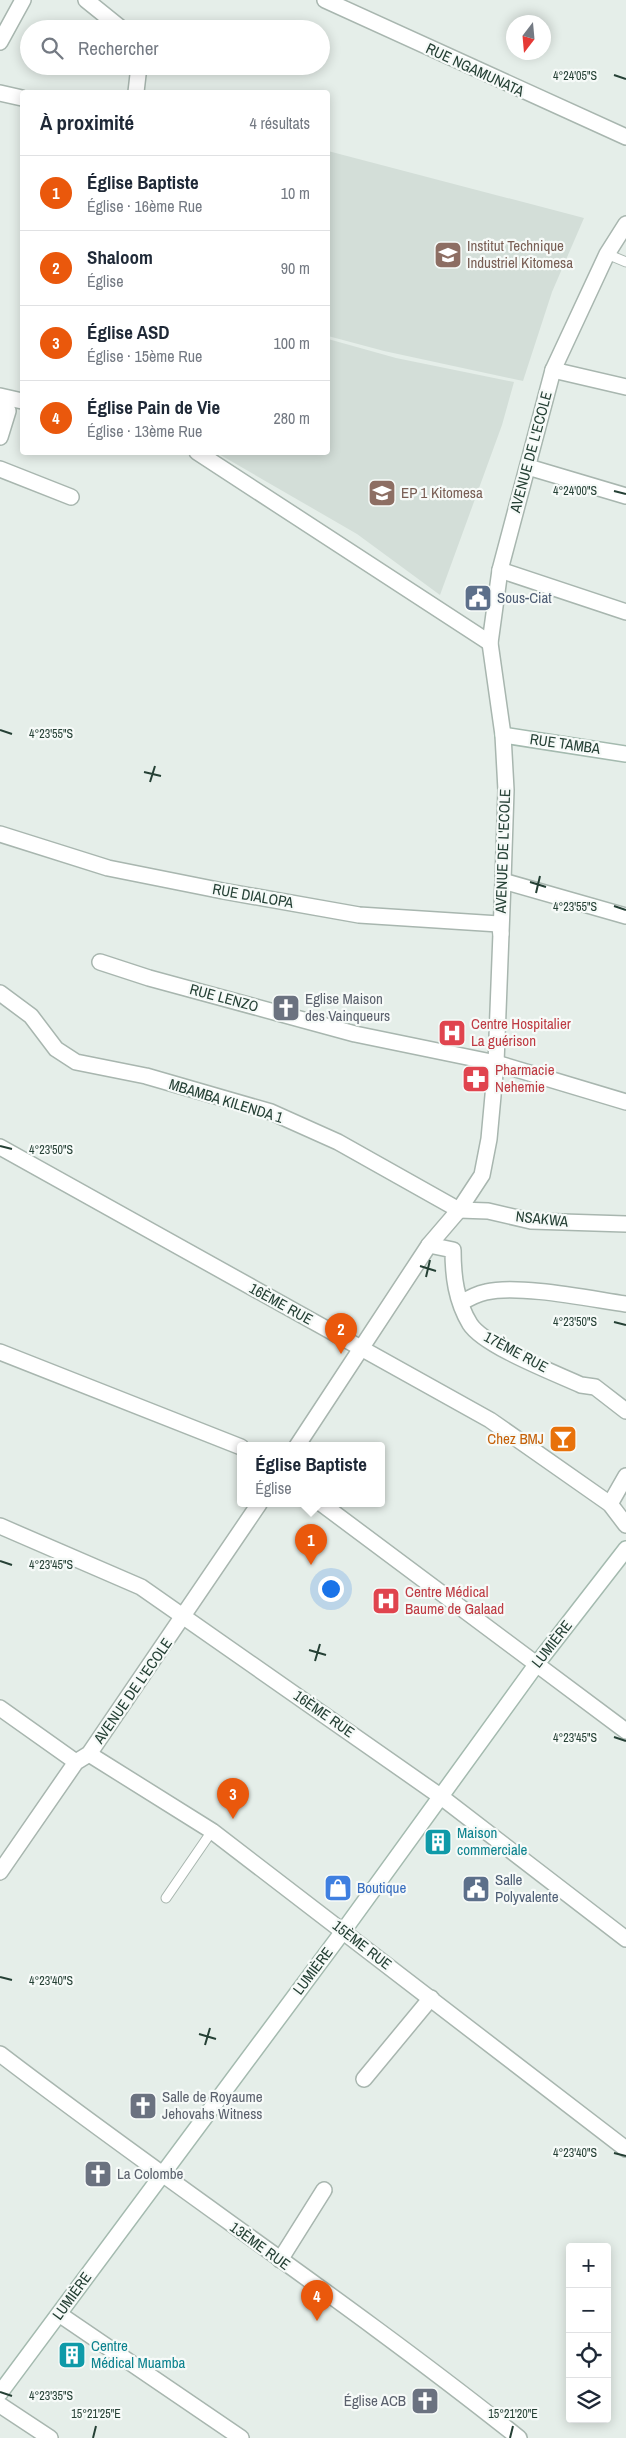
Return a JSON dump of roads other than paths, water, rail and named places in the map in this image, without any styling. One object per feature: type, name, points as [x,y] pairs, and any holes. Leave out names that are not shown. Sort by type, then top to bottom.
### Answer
[{"type":"street","points":[[0,42],[23,0]]},
{"type":"street","points":[[86,0],[111,20]]},
{"type":"street","name":"RUE NGAMUNATA","points":[[325,0],[626,137]]},
{"type":"street","points":[[136,90],[138,75]]},
{"type":"street","points":[[0,93],[20,98]]},
{"type":"street","name":"AVENUE DE L'ECOLE","points":[[300,1442],[429,1245],[459,1210],[482,1175],[489,1139],[496,1063],[506,790],[503,735],[490,643],[500,570],[553,370],[608,254],[626,224]]},
{"type":"street","points":[[553,370],[626,386]]},
{"type":"street","points":[[0,396],[20,401]]},
{"type":"street","points":[[0,396],[8,411],[0,437]]},
{"type":"street","points":[[202,455],[490,643]]},
{"type":"street","points":[[528,467],[626,496]]},
{"type":"street","points":[[0,469],[71,497]]},
{"type":"street","points":[[500,570],[626,612]]},
{"type":"street","name":"RUE TAMBA","points":[[503,735],[626,754]]},
{"type":"street","name":"RUE DIALOPA","points":[[0,834],[108,868],[359,914],[500,924],[501,936]]},
{"type":"street","points":[[503,881],[626,916]]},
{"type":"street","name":"RUE LENZO","points":[[100,962],[148,978],[354,1034],[496,1063],[626,1102]]},
{"type":"street","name":"MBAMBA KILENDA 1","points":[[0,993],[31,1016],[56,1049],[76,1062],[146,1076],[271,1112],[338,1142],[459,1210]]},
{"type":"street","name":"16ÈME RUE","points":[[0,1147],[490,1420],[610,1504],[626,1525]]},
{"type":"street","name":"NSAKWA","points":[[459,1210],[488,1211],[531,1221],[626,1224]]},
{"type":"street","name":"17ÈME RUE","points":[[429,1245],[453,1250],[455,1288],[461,1304],[471,1325],[488,1341],[580,1385],[594,1388],[626,1411]]},
{"type":"street","points":[[461,1304],[470,1297],[487,1291],[520,1290],[626,1304]]},
{"type":"street","points":[[0,1352],[237,1446]]},
{"type":"street","points":[[610,1504],[626,1476]]},
{"type":"street","name":"AVENUE DE L'ECOLE","points":[[0,1871],[185,1616],[257,1507]]},
{"type":"street","points":[[326,1507],[626,1731]]},
{"type":"street","name":"16ÈME RUE","points":[[0,1526],[141,1587],[185,1616],[440,1796],[626,1939]]},
{"type":"street","name":"LUMIÈRE","points":[[0,2393],[344,1930],[536,1665],[626,1549]]},
{"type":"street","name":"15ÈME RUE","points":[[0,1708],[83,1758],[212,1831],[344,1930],[626,2149]]},
{"type":"street","points":[[364,2079],[431,1998]]},
{"type":"street","name":"13ÈME RUE","points":[[0,2054],[280,2260],[432,2368],[519,2438]]},
{"type":"street","points":[[280,2260],[324,2190]]},
{"type":"street","points":[[59,2314],[241,2438]]},
{"type":"street","points":[[0,2405],[50,2438]]},
{"type":"lane","points":[[608,254],[626,262]]},
{"type":"lane","points":[[166,1898],[212,1831]]},
{"type":"place","name":"Institut Technique Industriel Kitomesa","points":[[448,255]]},
{"type":"place","name":"EP 1 Kitomesa","points":[[382,493]]},
{"type":"place","name":"Sous-Ciat","points":[[478,598]]},
{"type":"place","name":"Eglise Maison des Vainqueurs","points":[[286,1008]]},
{"type":"place","name":"Centre Hospitalier La guérison","points":[[452,1033]]},
{"type":"place","name":"Pharmacie Nehemie","points":[[476,1079]]},
{"type":"place","name":"Shaloom","points":[[341,1354]]},
{"type":"place","name":"Chez BMJ","points":[[563,1439]]},
{"type":"place","name":"Église Baptiste","points":[[311,1565]]},
{"type":"place","name":"Centre Médical Baume de Galaad","points":[[386,1601]]},
{"type":"place","name":"Église ASD","points":[[233,1819]]},
{"type":"place","name":"Maison commerciale","points":[[438,1842]]},
{"type":"place","name":"Boutique","points":[[338,1888]]},
{"type":"place","name":"Salle Polyvalente","points":[[476,1889]]},
{"type":"place","name":"Salle de Royaume Jehovahs Witness","points":[[143,2106]]},
{"type":"place","name":"La Colombe","points":[[98,2174]]},
{"type":"place","name":"Église Pain de Vie","points":[[317,2321]]},
{"type":"place","name":"Centre Médical Muamba","points":[[72,2355]]},
{"type":"place","name":"Église ACB","points":[[425,2401]]}]
